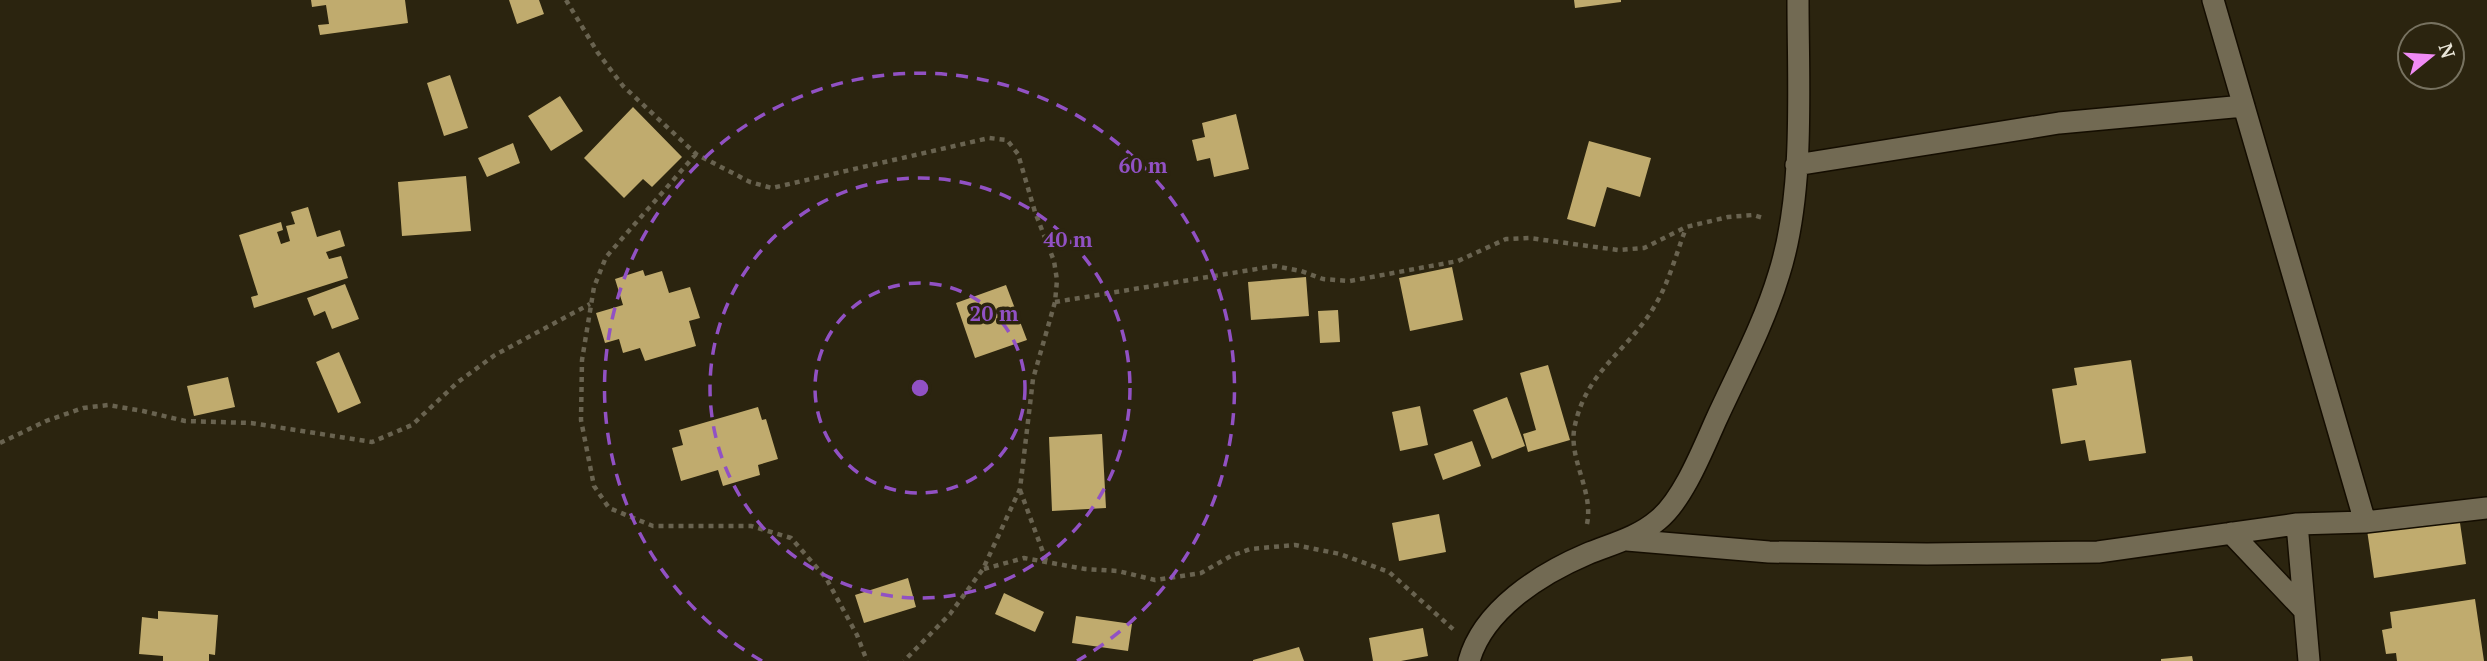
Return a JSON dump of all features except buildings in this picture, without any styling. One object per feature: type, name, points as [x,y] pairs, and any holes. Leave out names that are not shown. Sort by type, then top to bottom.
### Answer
[{"type":"street","points":[[1471,654],[1488,623],[1498,612],[1565,565],[1627,540],[1659,520],[1683,488],[1752,343],[1779,274],[1791,227],[1799,127],[1798,0]]},
{"type":"street","points":[[2213,0],[2365,522]]},
{"type":"street","points":[[1796,165],[2059,123],[2244,106]]},
{"type":"street","points":[[1627,540],[1769,552],[2098,552],[2297,524],[2365,522],[2487,508]]},
{"type":"street","points":[[2297,524],[2309,661]]},
{"type":"street","points":[[2231,533],[2304,610]]},
{"type":"path","points":[[566,0],[598,53],[623,86],[696,154],[750,182],[772,188],[989,138],[1007,140],[1018,154],[1035,212],[1054,261],[1057,280],[1055,302],[1033,379],[1020,489],[983,569],[950,614],[904,661]]},
{"type":"path","points":[[696,154],[606,257],[594,287],[582,360],[581,420],[594,486],[609,508],[653,526],[751,526],[791,538],[826,578],[857,635],[867,661]]},
{"type":"path","points":[[1055,302],[1275,266],[1323,279],[1350,281],[1458,261],[1506,239],[1530,239],[1618,250],[1644,248],[1686,227],[1728,217],[1753,215],[1791,227]]},
{"type":"path","points":[[1565,565],[1588,522],[1588,505],[1575,453],[1574,428],[1583,396],[1654,307],[1686,227]]},
{"type":"path","points":[[0,443],[71,412],[108,405],[185,421],[251,423],[372,442],[412,425],[458,382],[495,355],[591,304]]},
{"type":"path","points":[[1020,489],[1047,562]]},
{"type":"path","points":[[983,569],[1024,558],[1085,569],[1118,571],[1155,580],[1201,573],[1250,549],[1295,545],[1340,554],[1389,572],[1471,654]]}]
